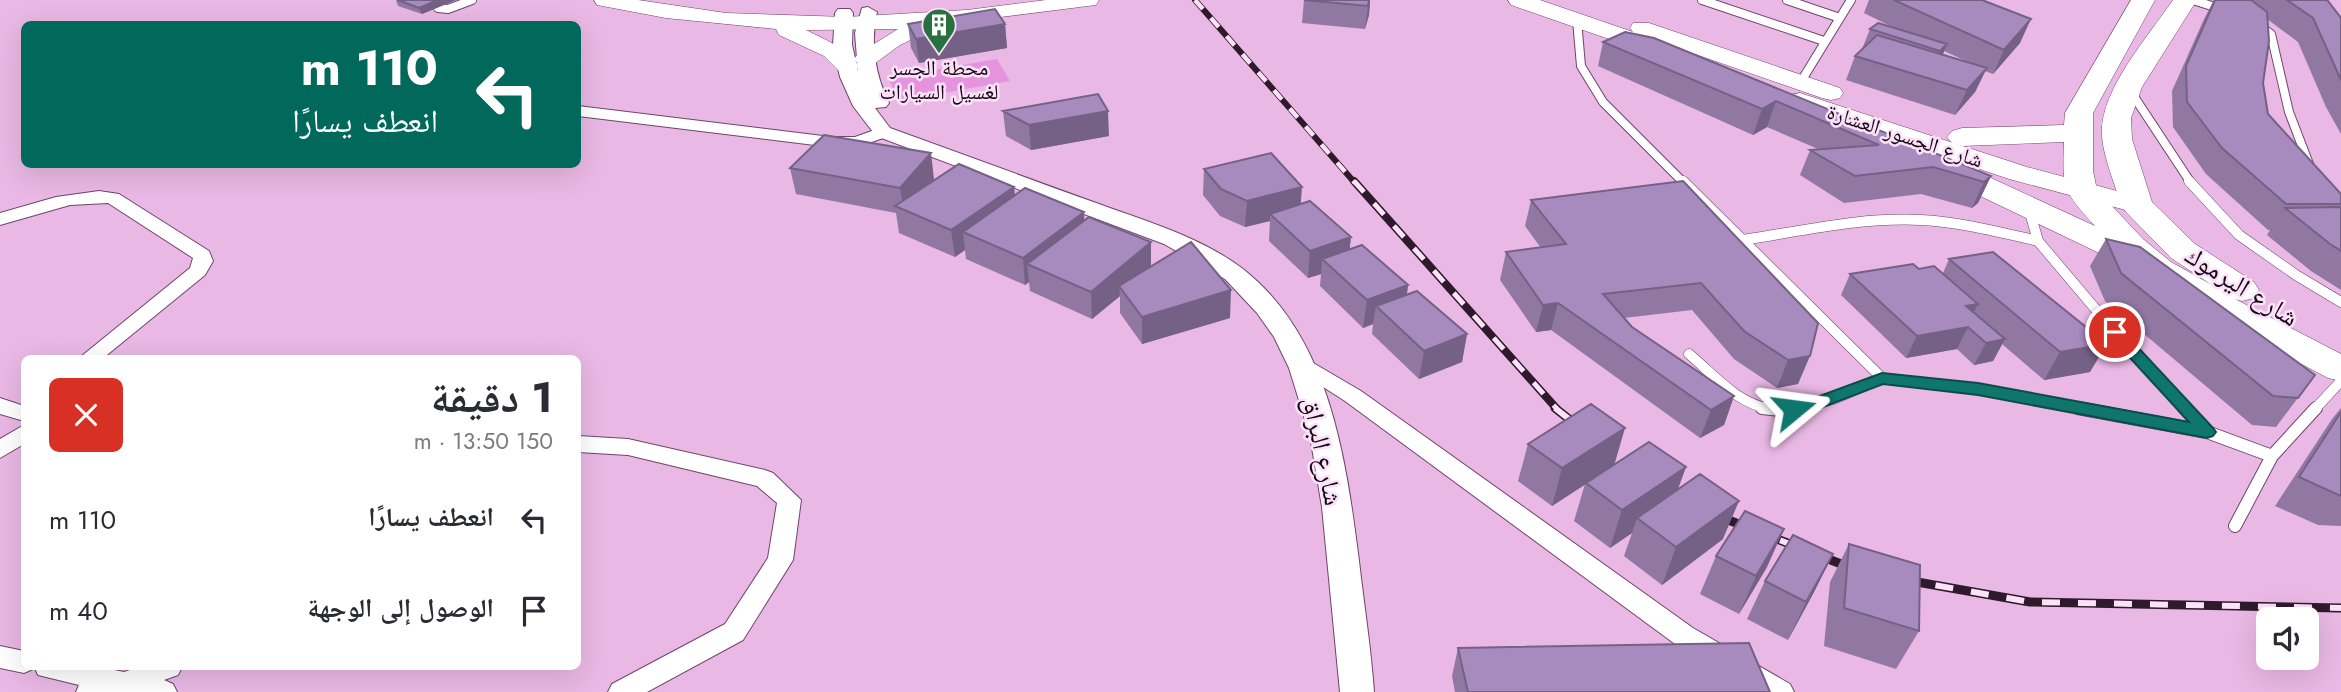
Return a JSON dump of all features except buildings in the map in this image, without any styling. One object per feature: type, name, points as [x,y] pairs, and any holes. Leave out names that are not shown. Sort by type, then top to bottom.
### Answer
[{"type":"highway","points":[[2080,182],[2079,113],[2087,94],[2143,0]]},
{"type":"highway","points":[[2134,195],[2118,139],[2117,118],[2128,87],[2185,0]]},
{"type":"highway","points":[[1830,111],[2029,209],[2159,269]]},
{"type":"highway","points":[[1962,137],[2078,133]]},
{"type":"highway","name":"شارع اليرموك","points":[[2080,182],[2131,246],[2159,269],[2228,310],[2341,369]]},
{"type":"highway","name":"شارع اليرموك","points":[[2134,195],[2183,251],[2223,280],[2341,342]]},
{"type":"main road","points":[[605,0],[769,23],[843,19],[933,22],[1088,0]]},
{"type":"main road","points":[[677,0],[843,19]]},
{"type":"main road","points":[[867,19],[1012,0]]},
{"type":"main road","name":"شارع الجسور العشارة","points":[[1519,0],[1830,111],[2080,182]]},
{"type":"main road","name":"شارع الجسور العشارة","points":[[1559,0],[1962,137],[2080,182]]},
{"type":"main road","points":[[769,23],[805,36],[856,63],[902,34],[933,22]]},
{"type":"main road","points":[[2080,182],[2134,195]]},
{"type":"street","name":"شارع البراق","points":[[843,19],[856,63],[861,104],[883,132],[1172,239],[1208,257],[1240,279],[1268,309],[1303,364],[1326,437],[1357,692]]},
{"type":"street","name":"شارع البراق","points":[[867,19],[856,63],[885,113],[925,148]]},
{"type":"street","points":[[581,111],[831,142],[857,142],[883,132]]},
{"type":"street","points":[[0,219],[72,198],[113,198],[202,255],[203,261],[198,271],[93,355]]},
{"type":"street","points":[[1303,364],[1353,396],[1684,636],[1780,692]]},
{"type":"street","points":[[0,450],[19,415]]},
{"type":"street","points":[[581,444],[628,447],[765,479],[789,500],[780,560],[734,632],[622,692]]},
{"type":"street","points":[[0,657],[21,661]]},
{"type":"street","points":[[63,670],[163,692]]},
{"type":"street","points":[[90,692],[126,683],[160,670]]},
{"type":"lane","points":[[438,8],[448,9],[472,0]]},
{"type":"lane","points":[[1702,0],[1824,41]]},
{"type":"lane","points":[[1787,0],[1840,18]]},
{"type":"lane","points":[[1800,83],[1851,0]]},
{"type":"lane","points":[[2193,0],[2235,14]]},
{"type":"lane","points":[[2246,19],[2271,34],[2289,112],[2301,149],[2314,175]]},
{"type":"lane","points":[[1577,20],[1581,66],[1603,102],[1882,378]]},
{"type":"lane","points":[[2128,87],[2190,181],[2239,235],[2296,275],[2341,302]]},
{"type":"lane","points":[[2029,209],[2038,242],[2131,351],[2207,432]]},
{"type":"lane","points":[[1743,240],[1878,220],[1921,220],[1966,224],[2038,242]]},
{"type":"lane","points":[[1689,354],[1748,403],[1772,410],[1812,405],[1882,378],[1978,389],[2207,432],[2273,456]]},
{"type":"lane","points":[[2235,526],[2273,456],[2341,381]]},
{"type":"shaded area","points":[[997,59],[1010,81],[899,101],[888,78]]},
{"type":"railway","points":[[1195,0],[1355,183]]},
{"type":"railway","points":[[1354,181],[1557,409]]},
{"type":"railway","points":[[1555,408],[1584,431]]},
{"type":"railway","points":[[1713,514],[1859,571]]},
{"type":"railway","points":[[1900,579],[2030,602],[2341,608]]},
{"type":"place","name":"محطة الجسر لغسيل السيارات","points":[[939,55]]},
{"type":"route","points":[[1794,409],[1812,405],[1882,378],[1978,389],[2207,432],[2115,332]]}]
